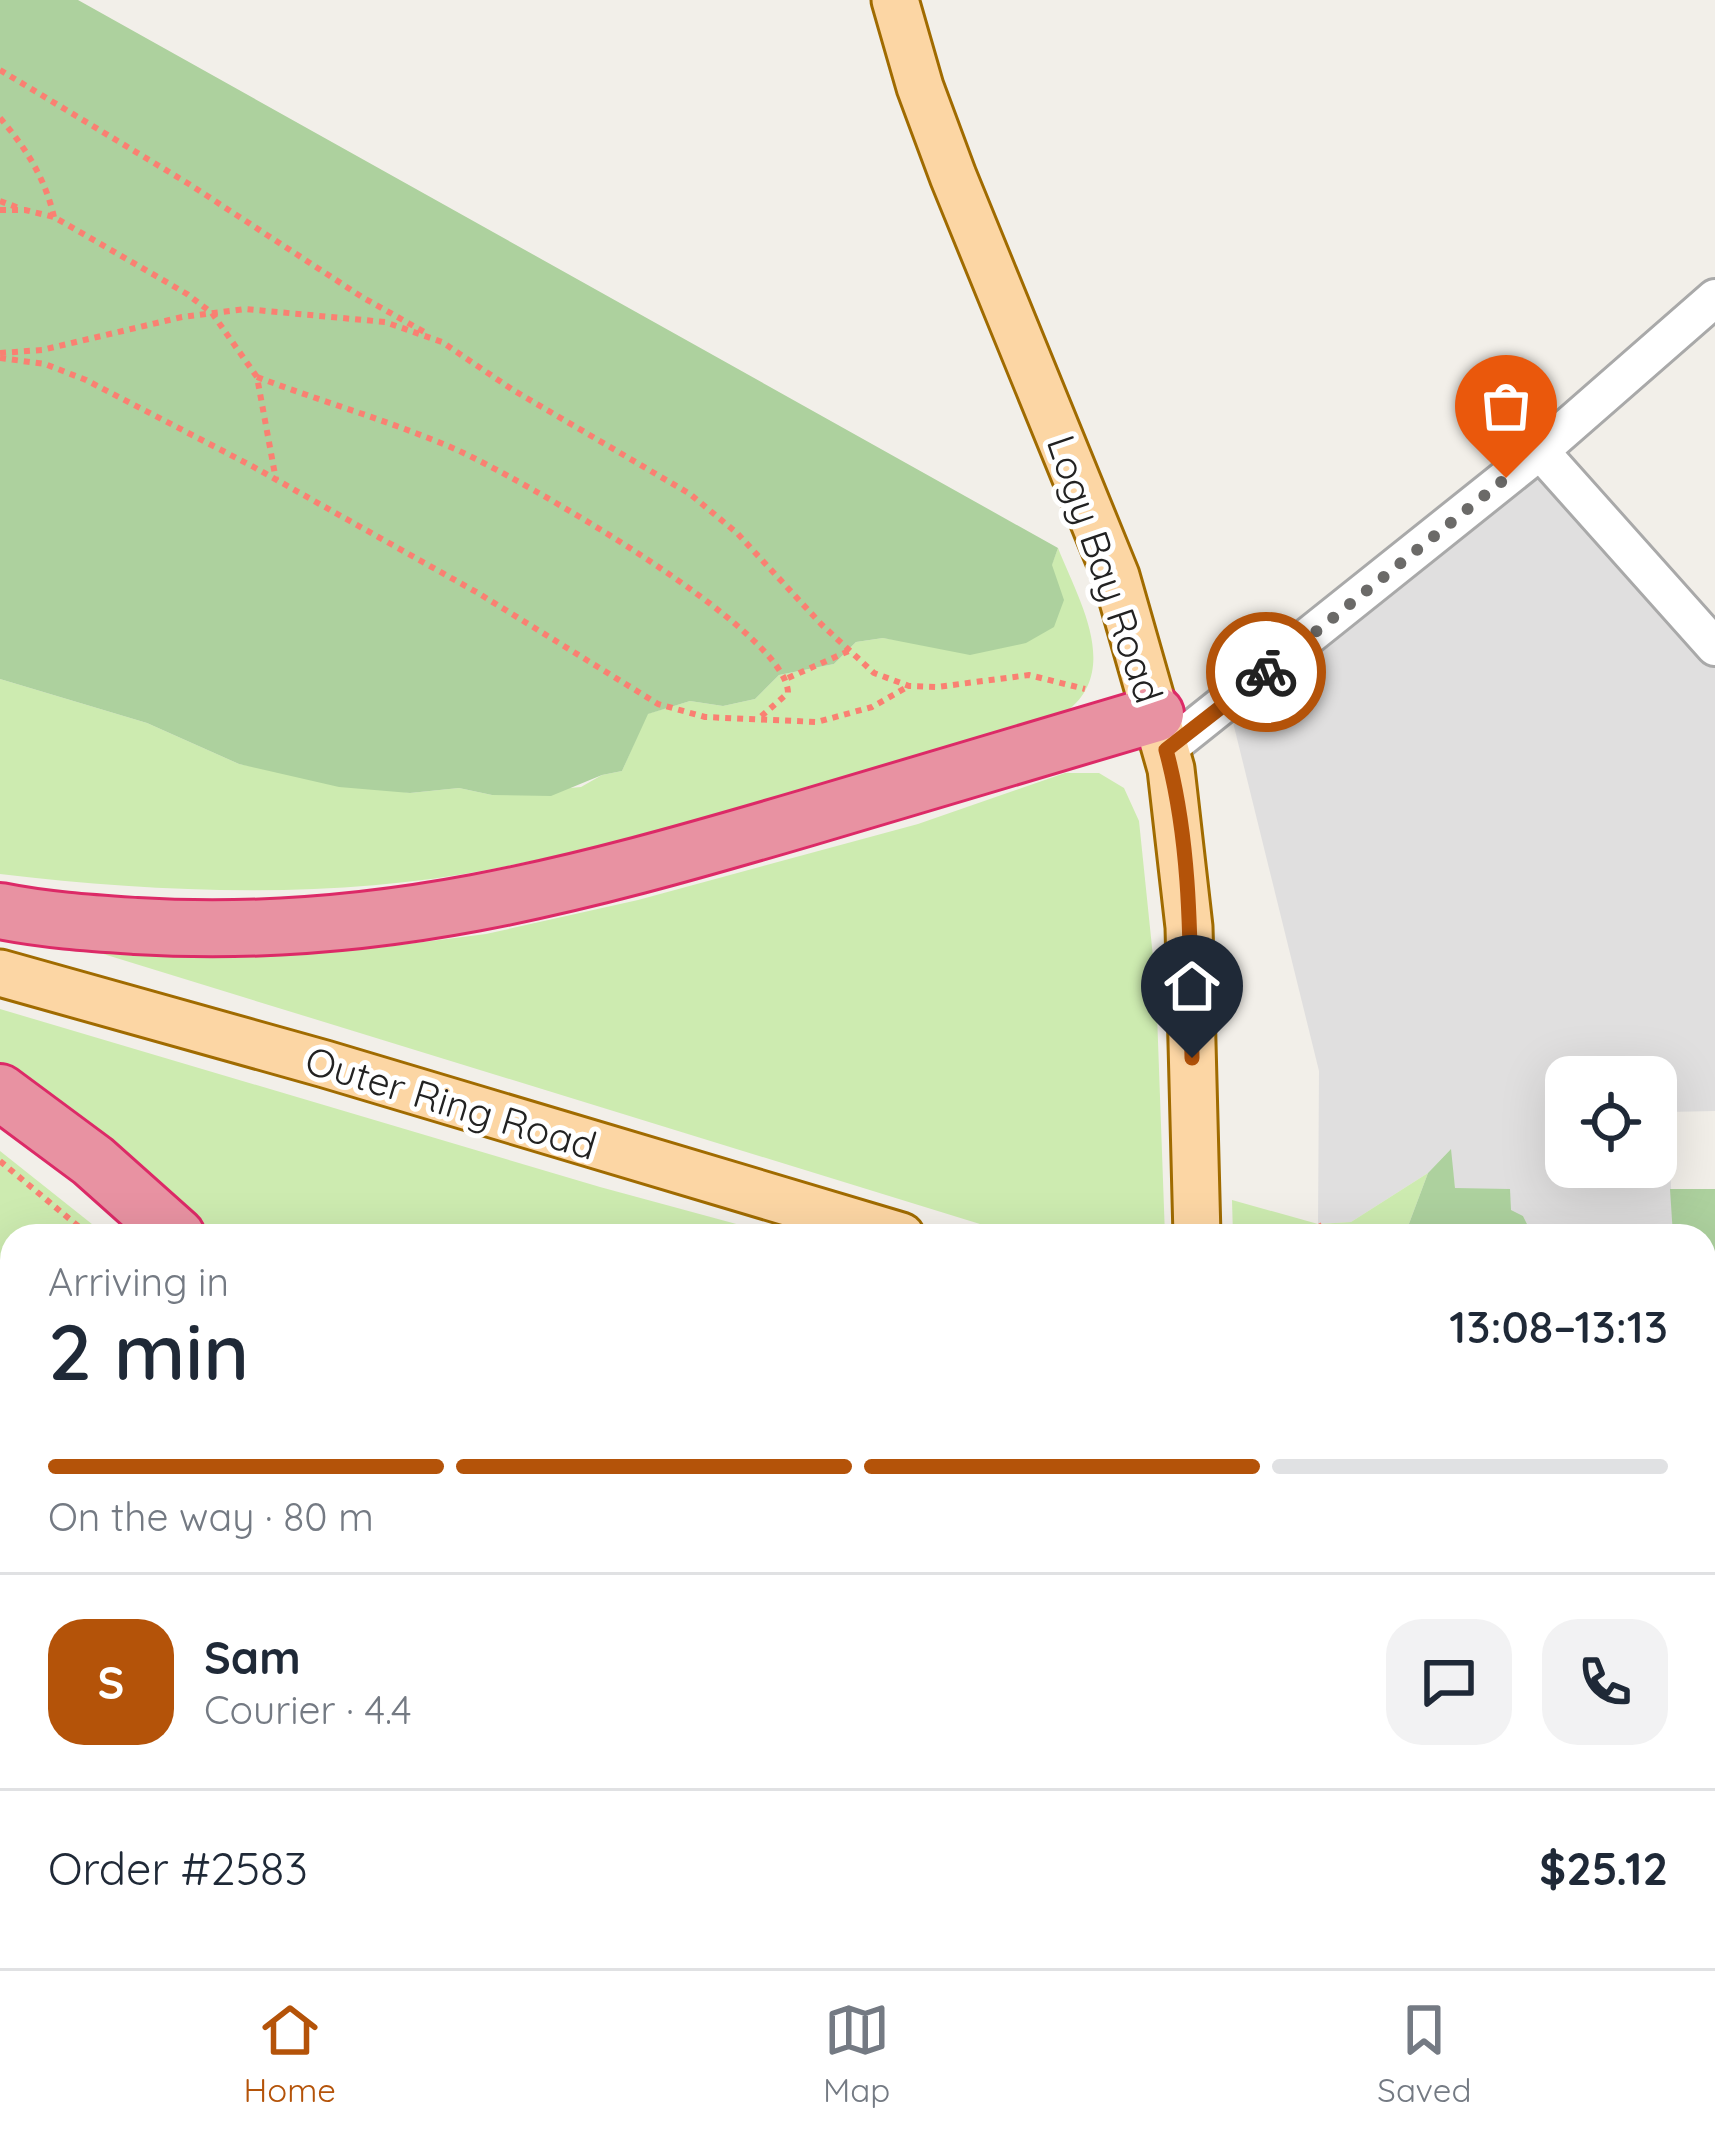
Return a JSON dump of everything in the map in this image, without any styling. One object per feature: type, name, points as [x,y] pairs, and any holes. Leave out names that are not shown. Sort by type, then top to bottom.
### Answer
[{"type":"highway","points":[[0,911],[114,925],[221,931],[399,918],[534,892],[1161,732]]},
{"type":"highway","points":[[0,1092],[93,1161],[164,1224]]},
{"type":"main road","name":"Logy Bay Road","points":[[895,0],[953,176],[1115,576],[1161,732],[1182,845],[1189,927],[1197,1224]]},
{"type":"main road","name":"Outer Ring Road","points":[[0,973],[325,1064],[861,1224]]},
{"type":"street","points":[[1161,732],[1540,451],[1715,298]]},
{"type":"street","points":[[1540,451],[1715,647]]},
{"type":"path","points":[[0,70],[189,184],[362,298],[690,494],[737,533],[874,673],[909,686],[938,687],[1029,675],[1091,691]]},
{"type":"path","points":[[0,118],[22,142],[47,189],[54,218]]},
{"type":"path","points":[[0,206],[54,218],[156,275],[212,314],[257,377],[276,480]]},
{"type":"path","points":[[0,355],[244,309],[385,322],[442,342]]},
{"type":"path","points":[[0,355],[45,364],[86,380],[276,480],[478,593],[658,704],[705,717],[817,722],[872,707],[909,686]]},
{"type":"path","points":[[257,377],[337,408],[381,418],[523,483],[699,595],[764,646],[788,678],[788,693],[754,722]]},
{"type":"path","points":[[788,678],[851,650]]},
{"type":"path","points":[[0,1161],[76,1224]]},
{"type":"shaded area","points":[[1540,451],[1715,647],[1715,1111],[1677,1112],[1677,1056],[1545,1056],[1545,1188],[1671,1188],[1673,1224],[1527,1224],[1523,1216],[1455,1189],[1450,1150],[1428,1173],[1351,1222],[1318,1224],[1319,1071],[1228,702]]},
{"type":"green space","points":[[0,0],[78,0],[1058,548],[1052,565],[1064,600],[1054,627],[1026,643],[970,655],[883,638],[856,642],[834,664],[779,675],[755,699],[723,706],[690,701],[648,714],[622,771],[551,796],[492,795],[459,788],[410,793],[339,787],[239,764],[147,723],[0,679]]},
{"type":"green space","points":[[1058,548],[1084,611],[1093,655],[1083,695],[1066,712],[709,817],[565,854],[431,879],[246,890],[123,886],[0,874],[0,679],[147,723],[239,764],[410,793],[459,788],[492,795],[581,787],[622,771],[647,714],[690,701],[723,706],[755,699],[779,675],[834,664],[856,642],[883,638],[923,644],[1052,564]]},
{"type":"green space","points":[[1065,773],[1099,773],[1124,788],[1139,821],[1156,986],[1165,1224],[980,1224],[32,932],[131,950],[232,958],[384,947],[486,934],[638,900],[918,824]]},
{"type":"green space","points":[[0,1009],[737,1224],[190,1224],[0,1066]]},
{"type":"green space","points":[[1451,1149],[1455,1188],[1510,1189],[1511,1210],[1527,1224],[1409,1224],[1428,1173]]},
{"type":"green space","points":[[0,1151],[92,1224],[0,1224]]},
{"type":"green space","points":[[1428,1173],[1409,1224],[1318,1224],[1351,1222]]},
{"type":"green space","points":[[1670,1189],[1715,1189],[1715,1224],[1672,1224]]},
{"type":"green space","points":[[1232,1200],[1318,1224],[1233,1224]]},
{"type":"way so far","points":[[1266,672],[1506,478]]},
{"type":"route","points":[[1192,1058],[1189,927],[1182,845],[1166,750],[1266,672]]}]
